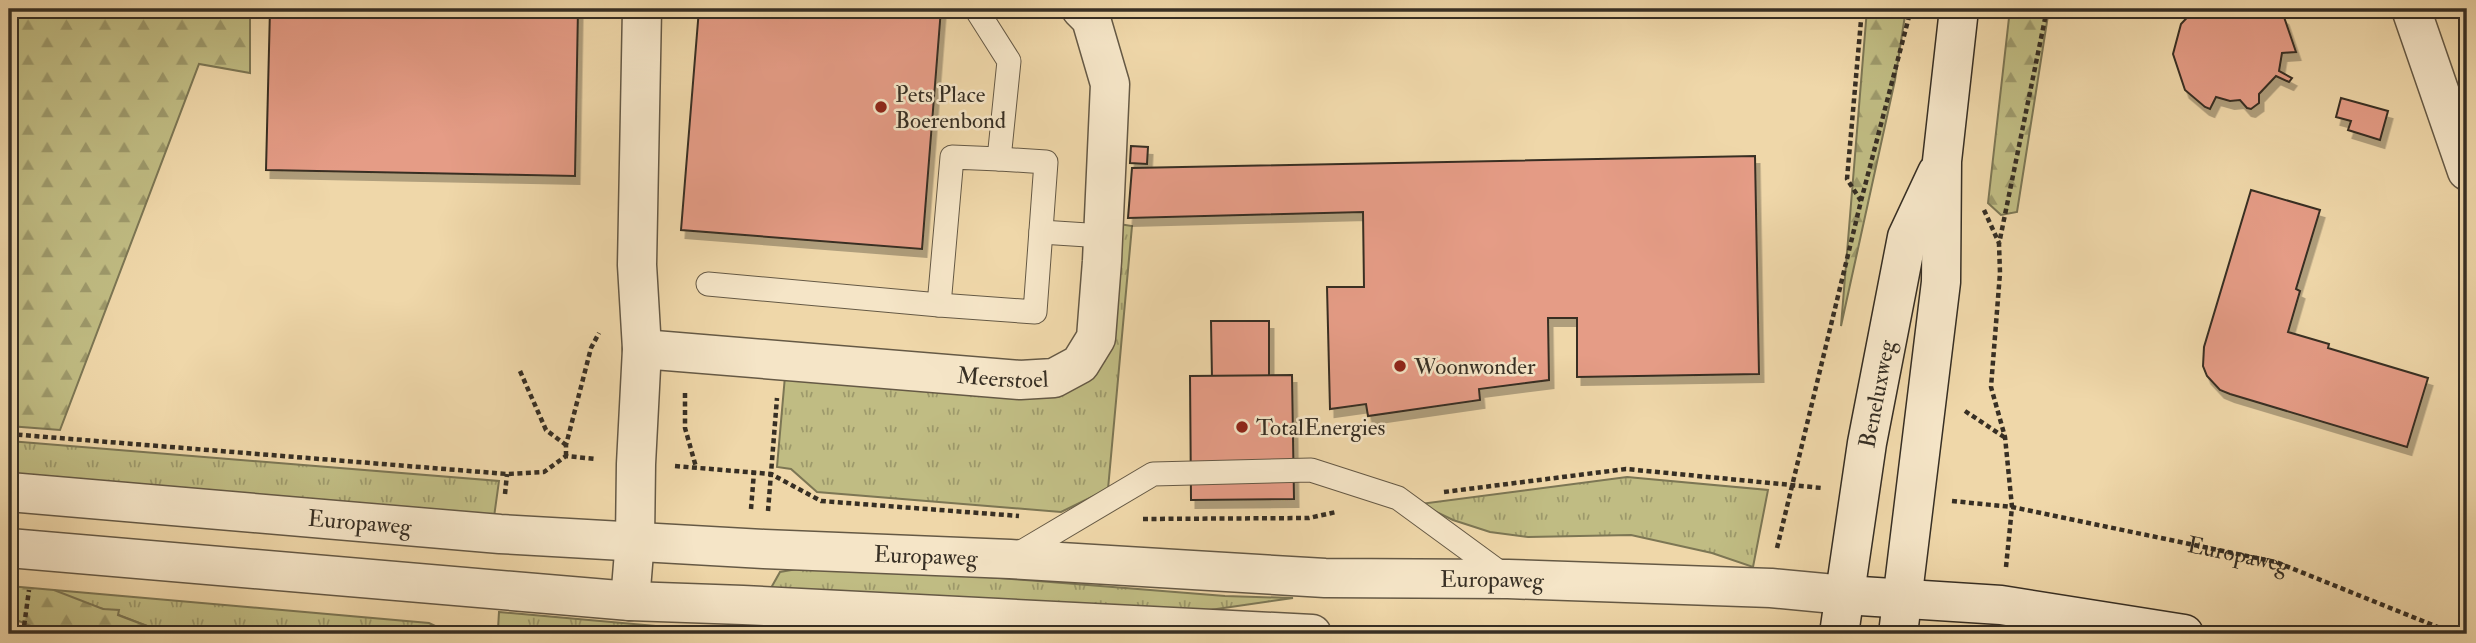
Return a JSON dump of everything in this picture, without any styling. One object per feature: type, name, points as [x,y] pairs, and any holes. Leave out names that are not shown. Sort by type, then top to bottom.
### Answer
[{"type":"street","points":[[630,601],[642,349],[637,265],[642,9]]},
{"type":"street","name":"Meerstoel","points":[[642,349],[1020,380],[1054,377],[1080,364],[1096,338],[1110,84],[1091,19],[1081,9]]},
{"type":"street","name":"Beneluxweg","points":[[1900,617],[1941,282],[1942,161],[1959,9]]},
{"type":"street","points":[[2411,9],[2467,171]]},
{"type":"street","name":"Beneluxweg","points":[[1839,634],[1867,443],[1907,237],[1942,161]]},
{"type":"street","name":"Europaweg","points":[[9,492],[486,533],[764,549],[1010,559],[1325,578],[1508,579],[1771,588],[1845,595],[1900,617]]},
{"type":"street","points":[[9,548],[630,601],[1311,634]]},
{"type":"street","points":[[1900,617],[2012,607],[2184,634]]},
{"type":"lane","points":[[976,9],[1009,61],[999,159]]},
{"type":"lane","points":[[708,284],[939,305],[1035,312],[1046,162],[952,157],[939,305]]},
{"type":"lane","points":[[1041,232],[1102,248]]},
{"type":"lane","points":[[1010,559],[1153,474],[1311,470],[1398,498],[1508,579]]},
{"type":"path","points":[[1861,201],[1847,179],[1862,9]]},
{"type":"path","points":[[1771,588],[1792,485],[1911,9]]},
{"type":"path","points":[[2005,437],[1991,387],[2000,273],[1999,244],[2047,9]]},
{"type":"path","points":[[566,456],[566,445],[591,348],[604,324]]},
{"type":"path","points":[[764,549],[780,362]]},
{"type":"path","points":[[520,371],[547,430],[566,445]]},
{"type":"path","points":[[1960,407],[2005,437]]},
{"type":"path","points":[[9,434],[507,474],[544,472],[566,456],[771,474],[821,501],[1074,520],[1309,518],[1398,498],[1626,469],[1792,485]]},
{"type":"path","name":"Europaweg","points":[[2005,437],[2012,508],[2276,562],[2455,634]]},
{"type":"path","points":[[23,634],[30,581]]},
{"type":"green space","points":[[9,9],[250,9],[250,73],[199,64],[60,430],[9,426]]},
{"type":"green space","points":[[1867,9],[1906,9],[1895,80],[1841,326]]},
{"type":"green space","points":[[2010,9],[2049,9],[2017,212],[2001,215],[1988,203]]},
{"type":"green space","points":[[1119,224],[1132,226],[1108,489],[1061,512],[817,492],[791,469],[777,467],[785,376],[1074,386]]},
{"type":"green space","points":[[9,441],[499,481],[494,517],[9,482]]},
{"type":"green space","points":[[1627,477],[1768,490],[1753,567],[1712,553],[1631,535],[1528,537],[1490,532],[1453,520],[1420,504]]},
{"type":"green space","points":[[825,564],[1225,596],[1293,598],[1203,611],[767,595],[780,572]]},
{"type":"green space","points":[[9,586],[54,590],[103,609],[119,610],[118,615],[168,634],[50,634],[19,621],[16,625],[9,624]]},
{"type":"green space","points":[[9,589],[59,592],[54,590],[429,623],[452,634],[168,634],[103,609]]},
{"type":"green space","points":[[499,612],[734,633],[518,634],[498,629]]},
{"type":"building","points":[[270,9],[578,9],[575,176],[266,170]]},
{"type":"building","points":[[699,9],[941,9],[922,249],[681,230]]},
{"type":"building","points":[[2195,9],[2273,9],[2284,17],[2296,52],[2282,53],[2279,71],[2292,78],[2289,82],[2276,76],[2259,94],[2259,103],[2251,109],[2240,100],[2230,101],[2216,97],[2210,109],[2205,107],[2185,90],[2173,54],[2181,24]]},
{"type":"building","points":[[2341,98],[2388,111],[2380,140],[2348,130],[2351,121],[2336,117]]},
{"type":"building","points":[[1131,146],[1148,147],[1147,164],[1130,163]]},
{"type":"building","points":[[1755,156],[1759,374],[1577,377],[1577,318],[1548,318],[1549,380],[1479,389],[1480,400],[1368,416],[1366,404],[1330,409],[1327,287],[1364,287],[1363,212],[1128,218],[1132,168]]},
{"type":"building","points":[[2251,190],[2320,210],[2296,289],[2300,291],[2288,332],[2329,344],[2328,348],[2428,378],[2407,447],[2230,394],[2220,390],[2207,376],[2203,366],[2204,347]]},
{"type":"building","points":[[1211,321],[1269,321],[1269,380],[1212,379]]},
{"type":"building","points":[[1292,375],[1294,499],[1191,500],[1190,376]]},
{"type":"place","name":"Pets Place Boerenbond","points":[[881,107]]},
{"type":"place","name":"Woonwonder","points":[[1400,366]]},
{"type":"place","name":"TotalEnergies","points":[[1242,427]]}]
